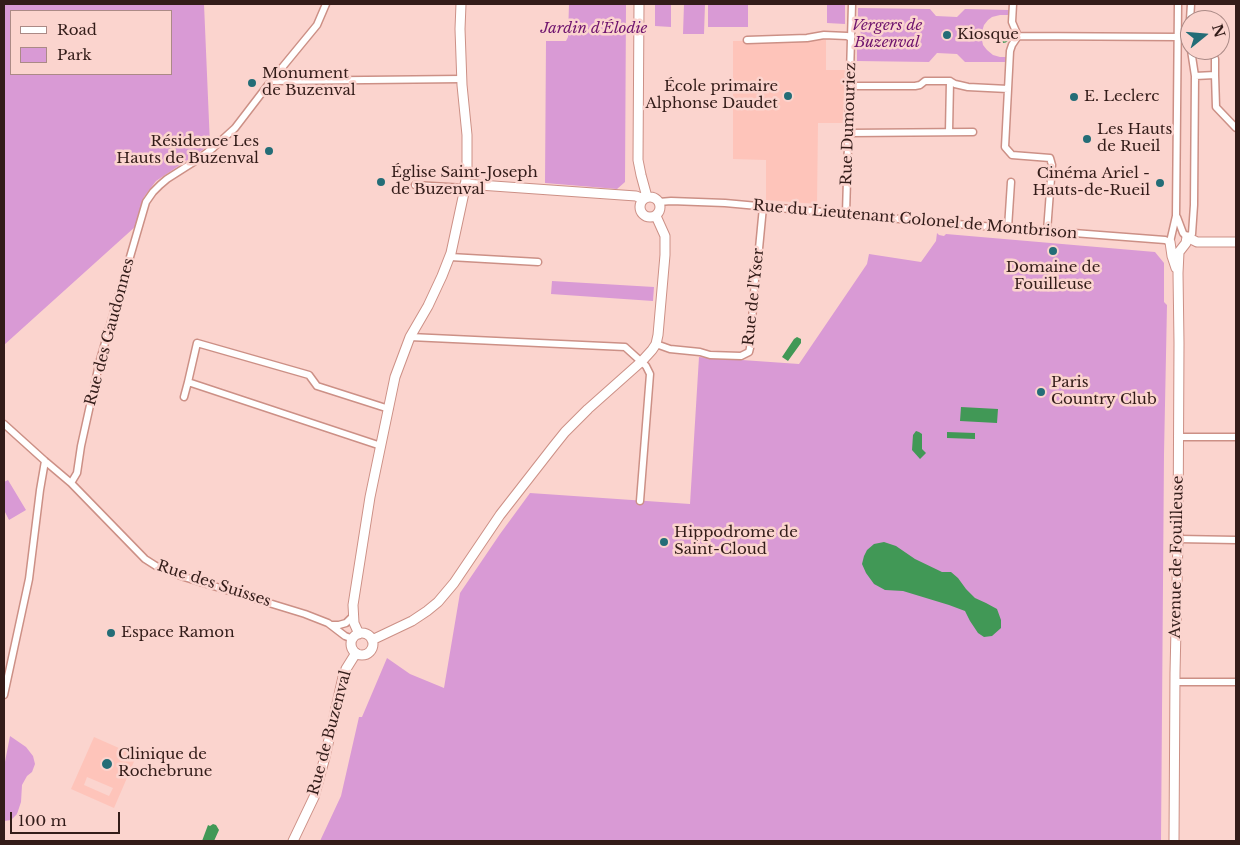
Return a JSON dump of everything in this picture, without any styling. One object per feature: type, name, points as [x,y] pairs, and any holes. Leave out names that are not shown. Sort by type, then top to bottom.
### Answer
[{"type":"street","name":"Rue des Gaudonnes","points":[[72,483],[77,474],[81,446],[100,360],[146,202],[160,185],[206,153],[236,128],[270,81],[317,25],[326,4]]},
{"type":"street","points":[[356,636],[366,634],[369,636],[373,647],[369,653],[362,655],[356,653],[352,646],[356,636],[353,616],[354,605],[368,507],[395,377],[410,336],[428,306],[450,257],[465,186],[467,135],[460,42],[462,4]]},
{"type":"street","points":[[415,184],[516,188],[645,198],[652,197],[659,202],[660,210],[656,216],[648,218],[642,214],[639,206],[645,198],[638,160],[640,4]]},
{"type":"street","name":"Rue Dumouriez","points":[[846,214],[852,4]]},
{"type":"street","points":[[1014,4],[1012,22],[1018,36]]},
{"type":"street","name":"Avenue de Fouilleuse","points":[[1178,4],[1176,216],[1170,242],[1172,256],[1178,273]]},
{"type":"street","points":[[747,40],[807,38],[824,35],[847,36],[851,38]]},
{"type":"street","points":[[1018,36],[1178,37]]},
{"type":"street","points":[[1018,36],[1010,51],[1005,147],[1012,155],[1050,158],[1052,165],[1047,231]]},
{"type":"street","name":"Avenue de Fouilleuse","points":[[1187,237],[1192,234],[1194,205],[1195,76],[1193,60]]},
{"type":"street","points":[[1215,60],[1216,107],[1236,128]]},
{"type":"street","points":[[1195,76],[1216,75]]},
{"type":"street","points":[[270,81],[462,79]]},
{"type":"street","points":[[850,86],[915,86],[925,81],[950,81],[968,88],[1008,89]]},
{"type":"street","points":[[948,132],[950,81]]},
{"type":"street","points":[[848,132],[973,132]]},
{"type":"street","points":[[1008,228],[1011,182]]},
{"type":"street","name":"Rue du Lieutenant Colonel de Montbrison","points":[[659,202],[725,203],[943,223],[1165,240],[1170,242]]},
{"type":"street","name":"Rue de l'Yser","points":[[656,344],[670,349],[710,354],[741,356],[749,352],[763,207]]},
{"type":"street","points":[[372,640],[412,621],[438,602],[454,583],[500,515],[559,440],[588,409],[650,353],[656,344],[659,328],[665,246],[664,234],[656,216]]},
{"type":"street","name":"Avenue de Fouilleuse","points":[[1174,841],[1178,539],[1178,273],[1179,252],[1186,243],[1187,237],[1176,216]]},
{"type":"street","points":[[1179,252],[1170,242],[1187,237],[1197,242],[1236,242]]},
{"type":"street","points":[[450,257],[538,262]]},
{"type":"street","points":[[410,336],[625,347],[646,366],[650,374],[640,501]]},
{"type":"street","points":[[184,397],[197,343],[309,375],[317,386],[389,409]]},
{"type":"street","points":[[188,382],[381,446]]},
{"type":"street","name":"Rue des Suisses","points":[[4,424],[72,483],[145,559],[156,566],[184,577],[305,614],[331,625],[345,636],[356,636]]},
{"type":"street","points":[[1178,437],[1236,438]]},
{"type":"street","points":[[4,695],[29,580],[45,461]]},
{"type":"street","points":[[1178,539],[1236,540]]},
{"type":"street","points":[[331,625],[346,623],[353,616]]},
{"type":"street","name":"Rue de Buzenval","points":[[293,841],[314,796],[343,676],[356,653]]},
{"type":"street","points":[[1175,682],[1236,682]]},
{"type":"shaded area","points":[[1000,29],[1006,29],[1010,36],[1006,43],[1000,43],[996,39],[996,33]]},
{"type":"shaded area","name":"École primaire Alphonse Daudet","points":[[826,40],[826,70],[845,70],[843,123],[818,123],[817,204],[766,200],[766,160],[733,159],[733,41]]},
{"type":"shaded area","points":[[797,337],[801,339],[801,343],[788,361],[782,357]]},
{"type":"shaded area","points":[[961,407],[998,409],[997,423],[960,421]]},
{"type":"shaded area","points":[[916,431],[922,434],[922,449],[926,453],[920,459],[912,450],[913,435]]},
{"type":"shaded area","points":[[947,432],[975,433],[975,439],[947,438]]},
{"type":"shaded area","points":[[884,542],[896,546],[915,559],[942,572],[951,572],[975,598],[997,609],[1001,620],[1001,628],[992,636],[984,637],[978,633],[965,611],[903,591],[885,590],[874,584],[862,564],[867,550],[874,544]]},
{"type":"shaded area","name":"Clinique de Rochebrune","points":[[94,737],[128,752],[131,746],[139,750],[114,808],[71,789]],"holes":[[[87,777],[113,788],[109,796],[84,785]]]},
{"type":"shaded area","points":[[213,824],[219,830],[214,841],[202,841],[208,825]]},
{"type":"green space","points":[[4,4],[204,4],[210,145],[156,181],[144,197],[136,226],[4,345]]},
{"type":"green space","name":"Jardin d'Élodie","points":[[569,4],[626,4],[625,182],[617,189],[545,183],[546,41],[566,41],[568,37]]},
{"type":"green space","points":[[655,4],[671,4],[671,27],[655,26]]},
{"type":"green space","points":[[684,4],[705,4],[704,34],[683,34]]},
{"type":"green space","points":[[708,4],[748,4],[748,27],[708,27]]},
{"type":"green space","points":[[827,4],[845,4],[845,24],[827,23]]},
{"type":"green space","name":"Vergers de Buzenval","points":[[858,8],[930,9],[936,16],[957,17],[965,9],[1009,10],[1008,15],[992,17],[988,20],[984,25],[981,35],[983,45],[987,50],[993,55],[1006,57],[1006,62],[965,62],[957,54],[937,53],[929,62],[857,61],[861,22],[858,18]]},
{"type":"green space","points":[[937,233],[944,236],[946,234],[1155,252],[1164,263],[1164,302],[1167,305],[1161,841],[320,841],[341,796],[359,717],[362,717],[387,658],[410,674],[444,688],[460,593],[530,493],[690,504],[699,357],[799,364],[867,264],[869,254],[921,262],[936,241]]},
{"type":"green space","points":[[552,281],[654,287],[653,301],[551,294]]},
{"type":"green space","points":[[8,480],[26,510],[9,520],[4,510],[4,482]]},
{"type":"green space","points":[[10,736],[26,747],[33,756],[35,764],[32,772],[27,776],[22,785],[21,802],[17,814],[11,820],[4,821],[4,767]]},
{"type":"place","name":"Kiosque","points":[[947,35]]},
{"type":"place","name":"Monument de Buzenval","points":[[252,83]]},
{"type":"place","name":"École primaire Alphonse Daudet","points":[[788,96]]},
{"type":"place","name":"E. Leclerc","points":[[1074,97]]},
{"type":"place","name":"Les Hauts de Rueil","points":[[1087,139]]},
{"type":"place","name":"Résidence Les Hauts de Buzenval","points":[[269,151]]},
{"type":"place","name":"Église Saint-Joseph de Buzenval","points":[[381,182]]},
{"type":"place","name":"Cinéma Ariel - Hauts-de-Rueil","points":[[1160,183]]},
{"type":"place","name":"Domaine de Fouilleuse","points":[[1053,251]]},
{"type":"place","name":"Paris Country Club","points":[[1041,392]]},
{"type":"place","name":"Hippodrome de Saint-Cloud","points":[[664,542]]},
{"type":"place","name":"Espace Ramon","points":[[111,633]]},
{"type":"place","name":"Clinique de Rochebrune","points":[[107,764]]}]
